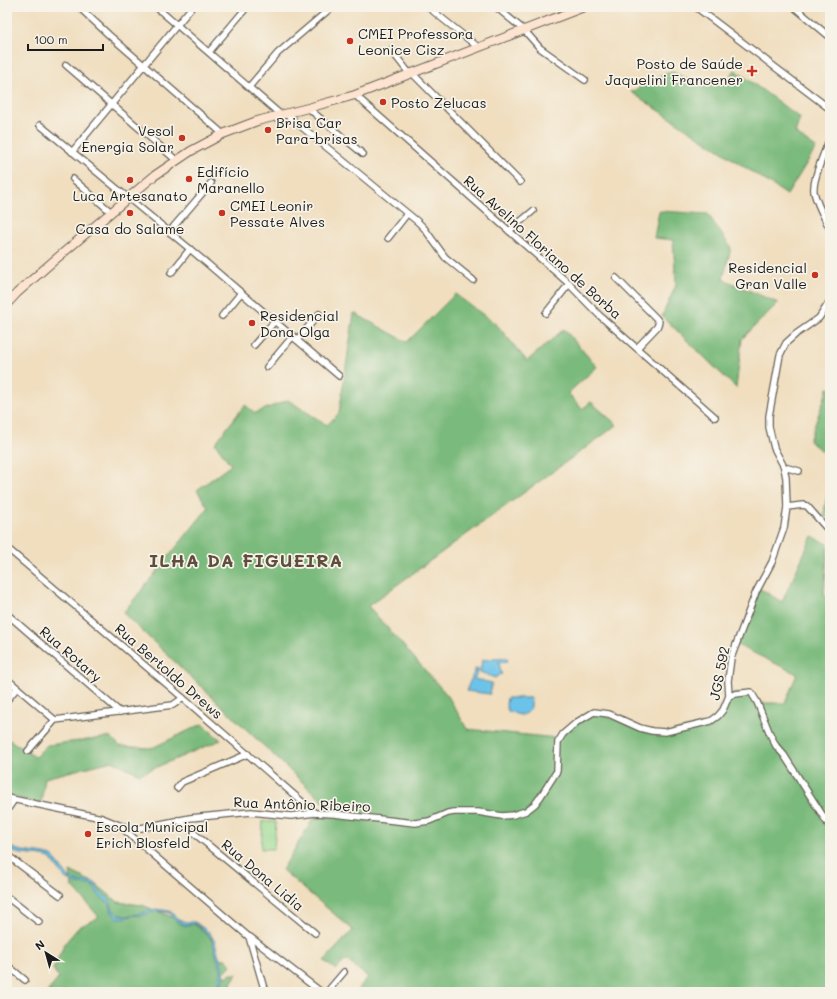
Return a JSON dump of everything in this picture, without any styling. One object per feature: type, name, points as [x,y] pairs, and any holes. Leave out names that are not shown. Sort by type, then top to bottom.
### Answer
[{"type":"main road","points":[[7,304],[17,293],[50,264],[154,176],[176,160],[223,134],[257,121],[354,94],[584,7]]},
{"type":"street","points":[[79,7],[223,134]]},
{"type":"street","points":[[156,7],[249,87],[408,214],[424,228],[445,257],[473,280]]},
{"type":"street","points":[[72,152],[192,7]]},
{"type":"street","points":[[209,52],[247,7]]},
{"type":"street","points":[[249,87],[278,53],[332,7]]},
{"type":"street","points":[[428,7],[478,47]]},
{"type":"street","points":[[496,7],[524,30],[540,48],[585,80]]},
{"type":"street","points":[[696,7],[830,109]]},
{"type":"street","points":[[794,7],[830,36]]},
{"type":"street","points":[[391,50],[410,73],[520,182]]},
{"type":"street","points":[[66,65],[176,160]]},
{"type":"street","name":"Rua Avelino Floriano de Borba","points":[[354,94],[569,284],[590,307],[715,417]]},
{"type":"street","points":[[308,108],[363,154]]},
{"type":"street","points":[[40,125],[190,249],[339,376]]},
{"type":"street","points":[[830,138],[816,176],[814,190],[817,202],[830,230]]},
{"type":"street","points":[[73,179],[111,212]]},
{"type":"street","points":[[169,232],[211,183]]},
{"type":"street","points":[[509,231],[533,211]]},
{"type":"street","points":[[388,238],[408,214]]},
{"type":"street","points":[[171,273],[190,249]]},
{"type":"street","points":[[616,278],[659,322],[657,327],[636,348]]},
{"type":"street","points":[[546,314],[569,284]]},
{"type":"street","points":[[222,316],[242,293]]},
{"type":"street","points":[[799,471],[784,467],[774,448],[769,427],[769,416],[780,355],[786,343],[819,318],[830,301]]},
{"type":"street","points":[[267,367],[319,314]]},
{"type":"street","points":[[254,345],[275,321]]},
{"type":"street","name":"JGS 592","points":[[557,749],[558,742],[563,734],[577,722],[594,712],[609,714],[640,728],[665,732],[711,721],[723,710],[729,696],[728,681],[731,658],[756,592],[772,562],[784,528],[787,508],[784,467]]},
{"type":"street","points":[[787,508],[803,505],[807,506],[830,532]]},
{"type":"street","name":"Rua Bertoldo Drews","points":[[7,548],[315,813]]},
{"type":"street","name":"Rua Rotary","points":[[7,614],[120,712]]},
{"type":"street","points":[[7,679],[55,720]]},
{"type":"street","points":[[7,700],[18,688]]},
{"type":"street","points":[[729,696],[751,692],[776,746],[784,755],[830,827]]},
{"type":"street","points":[[28,751],[55,720],[173,705],[183,698]]},
{"type":"street","name":"Rua Antônio Ribeiro","points":[[7,798],[102,818],[130,828],[141,828],[178,820],[220,814],[251,812],[291,816],[315,813],[334,814],[415,823],[429,821],[454,812],[478,812],[502,816],[513,815],[526,811],[541,796],[556,771],[557,749]]},
{"type":"street","points":[[177,788],[182,782],[248,754]]},
{"type":"street","points":[[7,810],[14,800]]},
{"type":"street","name":"Rua Dona Lidia","points":[[178,820],[315,933]]},
{"type":"street","points":[[119,825],[249,937],[320,992]]},
{"type":"street","points":[[136,840],[137,832],[141,828]]},
{"type":"street","points":[[7,855],[60,895]]},
{"type":"street","points":[[7,897],[39,922]]},
{"type":"street","points":[[249,937],[265,992]]},
{"type":"street","points":[[7,965],[25,980]]},
{"type":"street","points":[[327,992],[344,972]]},
{"type":"green space","points":[[735,70],[800,118],[795,133],[816,148],[787,195],[631,92],[671,71],[705,87],[711,79],[723,85]]},
{"type":"green space","points":[[659,211],[708,214],[731,248],[723,279],[778,303],[742,339],[736,388],[662,316],[676,285],[673,240],[654,238]]},
{"type":"green space","points":[[455,294],[497,325],[527,361],[564,329],[597,367],[568,393],[582,409],[591,402],[617,425],[368,606],[448,696],[467,729],[557,738],[570,726],[596,712],[613,718],[640,731],[664,734],[712,722],[731,694],[750,693],[762,703],[785,703],[797,674],[737,645],[759,588],[782,602],[812,536],[828,544],[824,595],[830,599],[830,992],[356,992],[368,977],[346,960],[336,970],[324,961],[353,930],[282,870],[316,814],[337,815],[123,613],[208,508],[197,490],[231,465],[215,443],[245,405],[255,413],[288,400],[327,425],[339,413],[354,313],[407,342]]},
{"type":"green space","points":[[828,388],[830,388],[830,457],[809,441]]},
{"type":"green space","points":[[830,478],[830,516],[823,518]]},
{"type":"green space","points":[[202,724],[221,740],[140,774],[112,761],[45,778],[41,804],[7,795],[7,743],[10,740],[35,757],[47,745],[111,737],[120,746],[152,748]]},
{"type":"green space","points":[[263,821],[276,822],[274,849],[261,849]]},
{"type":"green space","points":[[70,871],[96,884],[118,902],[142,905],[172,917],[179,923],[185,925],[192,923],[198,927],[207,934],[212,941],[218,959],[226,959],[231,965],[223,974],[226,977],[231,974],[237,974],[231,983],[232,988],[229,992],[47,992],[59,978],[53,969],[65,943],[79,927],[99,917],[72,886]]},
{"type":"water","points":[[507,658],[508,661],[499,662],[501,675],[500,674],[495,678],[480,672],[482,660]]},
{"type":"water","points":[[476,668],[479,669],[474,679],[492,683],[490,694],[466,691]]},
{"type":"water","points":[[507,698],[530,698],[531,707],[527,713],[518,715],[508,711],[506,705]]},
{"type":"water","points":[[7,845],[18,850],[52,856],[69,878],[78,882],[94,882],[100,892],[109,899],[114,912],[119,915],[130,916],[156,909],[173,913],[178,920],[195,922],[210,933],[215,942],[223,975],[220,992],[218,992],[221,970],[211,937],[196,924],[186,925],[179,923],[170,913],[157,911],[139,916],[135,915],[124,918],[118,918],[112,913],[110,905],[98,894],[93,885],[77,884],[65,878],[50,858],[17,853],[7,849]]},
{"type":"place","name":"CMEI Professora Leonice Cisz","points":[[350,41]]},
{"type":"place","name":"Posto de Saúde Jaquelini Francener","points":[[752,71]]},
{"type":"place","name":"Posto Zelucas","points":[[383,102]]},
{"type":"place","name":"Brisa Car Para-brisas","points":[[268,130]]},
{"type":"place","name":"Vesol Energia Solar","points":[[182,138]]},
{"type":"place","name":"Edifício Maranello","points":[[189,179]]},
{"type":"place","name":"Luca Artesanato","points":[[130,180]]},
{"type":"place","name":"Casa do Salame","points":[[130,213]]},
{"type":"place","name":"CMEI Leonir Pessate Alves","points":[[222,213]]},
{"type":"place","name":"Residencial Gran Valle","points":[[815,275]]},
{"type":"place","name":"Residencial Dona Olga","points":[[252,323]]},
{"type":"place","name":"Escola Municipal Erich Blosfeld","points":[[88,834]]},
{"type":"district","name":"ILHA DA FIGUEIRA","points":[[246,560]]}]
